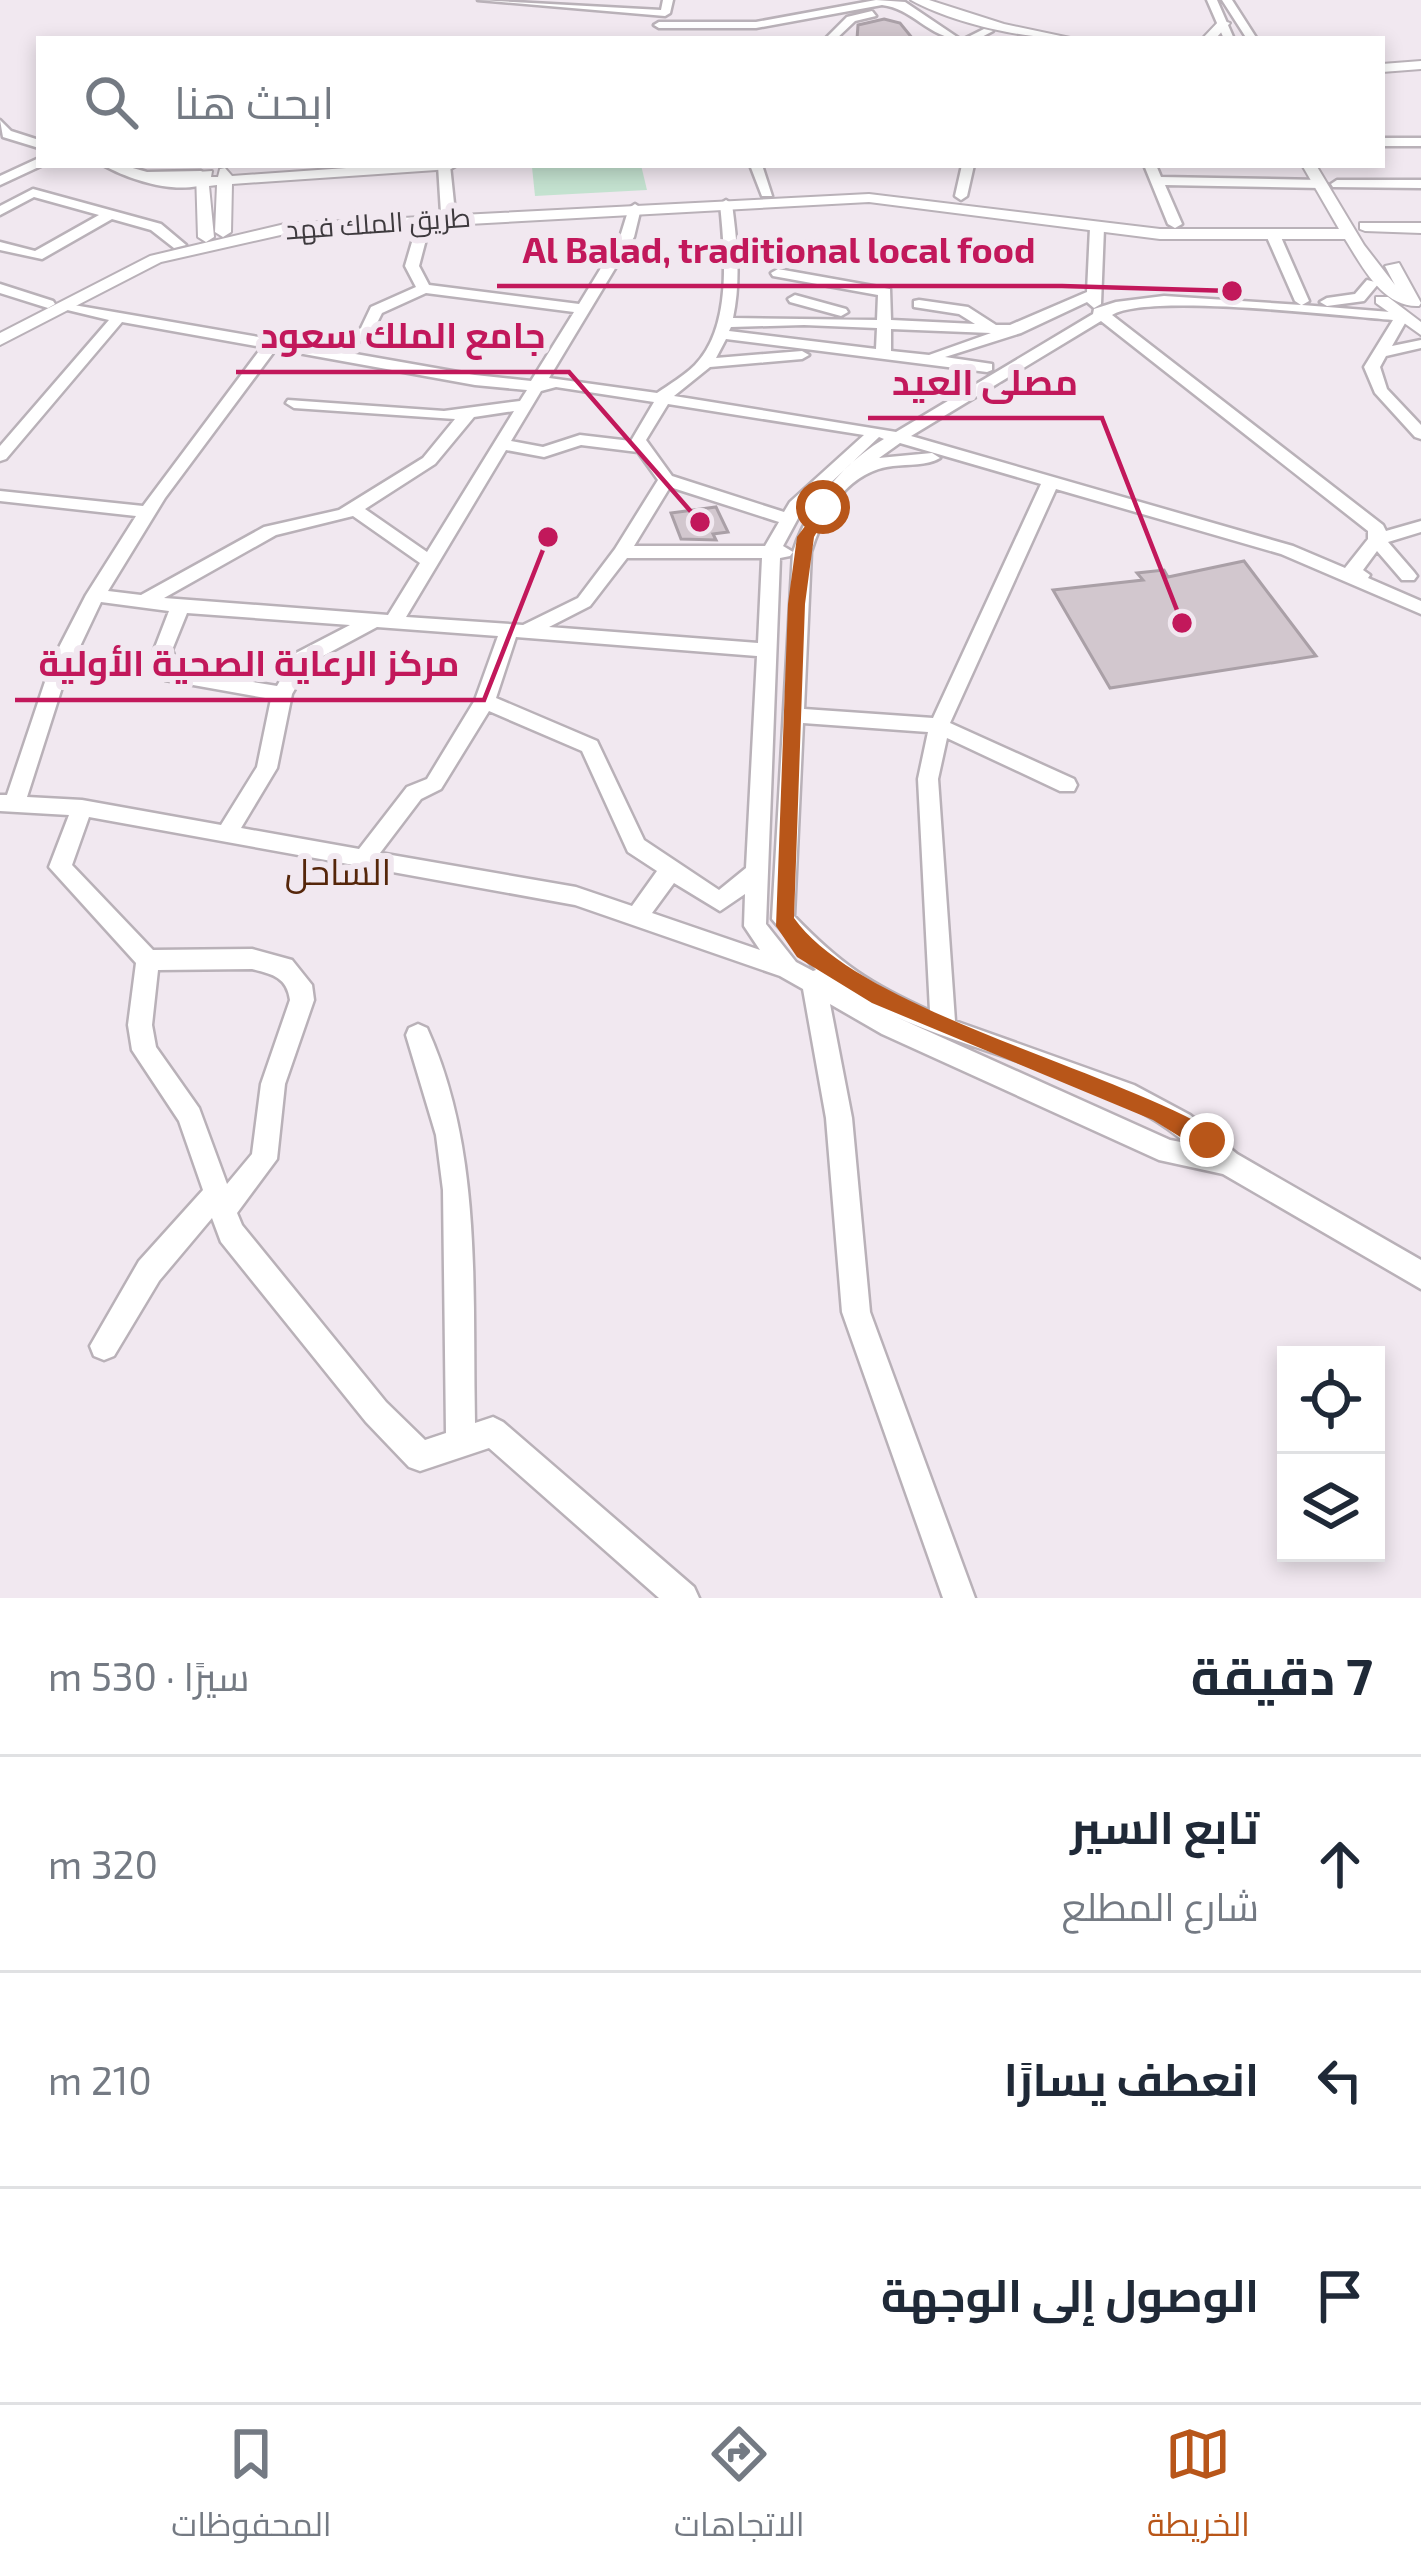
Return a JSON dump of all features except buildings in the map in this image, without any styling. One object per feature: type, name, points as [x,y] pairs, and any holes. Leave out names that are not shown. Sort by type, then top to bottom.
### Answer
[{"type":"main road","points":[[917,0],[1002,27],[1053,36]]},
{"type":"main road","points":[[898,2],[1010,36]]},
{"type":"main road","points":[[1212,36],[1232,23]]},
{"type":"main road","points":[[1385,67],[1419,63]]},
{"type":"main road","points":[[206,237],[203,178],[303,168]]},
{"type":"main road","points":[[225,176],[386,168]]},
{"type":"main road","points":[[1313,168],[1368,230],[1413,303],[1396,299],[1372,277]]},
{"type":"main road","points":[[1326,168],[1329,184]]},
{"type":"main road","points":[[224,232],[225,176]]},
{"type":"main road","name":"طريق الملك فهد","points":[[0,329],[157,259],[248,235],[766,193],[961,196],[1106,221],[1320,231]]},
{"type":"main road","name":"طريق الملك فهد","points":[[0,340],[123,265],[224,232],[290,222],[869,198],[997,210],[1097,228],[1274,235],[1417,232]]},
{"type":"main road","points":[[1368,230],[1372,277],[1399,317],[1421,330]]},
{"type":"main road","points":[[1417,232],[1394,241],[1392,265],[1421,294]]},
{"type":"street","points":[[483,0],[772,22],[860,3]]},
{"type":"street","points":[[1212,0],[1248,36]]},
{"type":"street","points":[[1227,0],[1232,23],[1229,36]]},
{"type":"street","points":[[667,17],[753,20],[860,3],[898,2],[932,36]]},
{"type":"street","points":[[860,3],[871,14]]},
{"type":"street","points":[[833,36],[850,19],[895,14],[948,36]]},
{"type":"street","points":[[772,22],[773,36]]},
{"type":"street","points":[[1232,23],[1261,36]]},
{"type":"street","points":[[977,36],[988,32]]},
{"type":"street","points":[[0,124],[7,134],[36,143]]},
{"type":"street","points":[[1385,142],[1421,142]]},
{"type":"street","points":[[0,181],[36,163]]},
{"type":"street","points":[[119,168],[146,176],[203,178]]},
{"type":"street","points":[[447,168],[448,213]]},
{"type":"street","points":[[757,168],[766,193]]},
{"type":"street","points":[[961,196],[967,168]]},
{"type":"street","points":[[1151,168],[1175,224]]},
{"type":"street","points":[[1156,182],[1421,184]]},
{"type":"street","points":[[0,211],[33,193],[156,226],[179,245]]},
{"type":"street","points":[[726,204],[734,282],[721,328],[706,363],[662,400],[638,440],[666,480],[785,518]]},
{"type":"street","points":[[226,835],[267,768],[282,694],[302,658],[384,621],[430,561],[627,237],[635,208]]},
{"type":"street","points":[[0,246],[34,256],[109,215]]},
{"type":"street","points":[[422,228],[412,266],[424,289]]},
{"type":"street","points":[[1096,304],[1097,228]]},
{"type":"street","points":[[1274,235],[1302,301]]},
{"type":"street","points":[[778,273],[881,290],[883,356]]},
{"type":"street","points":[[779,320],[795,298],[802,277]]},
{"type":"street","points":[[929,359],[986,344],[1032,319],[1159,290],[1352,301],[1372,277]]},
{"type":"street","points":[[0,288],[55,306],[331,355],[662,400],[880,437],[1287,550],[1421,608]]},
{"type":"street","points":[[331,355],[367,330],[376,310],[424,289],[581,309]]},
{"type":"street","points":[[795,298],[841,312]]},
{"type":"street","points":[[1228,1163],[1168,1152],[891,1027],[754,926],[771,552],[785,518],[880,437],[1096,304],[1164,300],[1399,317],[1372,367],[1380,390],[1421,434]]},
{"type":"street","points":[[919,304],[963,310],[991,328]]},
{"type":"street","points":[[662,400],[880,437],[1096,304]]},
{"type":"street","points":[[1096,304],[1377,529],[1381,541],[1414,577]]},
{"type":"street","points":[[0,456],[118,318]]},
{"type":"street","points":[[1032,319],[1062,322]]},
{"type":"street","points":[[721,328],[779,320],[1016,330]]},
{"type":"street","points":[[918,326],[929,359]]},
{"type":"street","points":[[721,328],[816,348],[987,367]]},
{"type":"street","points":[[755,358],[761,339]]},
{"type":"street","points":[[272,344],[148,512],[95,595],[59,666],[8,802],[82,808],[576,896],[639,914],[730,953],[796,960]]},
{"type":"street","points":[[1380,353],[1421,344]]},
{"type":"street","points":[[706,363],[806,355],[816,348]]},
{"type":"street","points":[[294,403],[467,415],[523,405]]},
{"type":"street","points":[[142,602],[270,532],[299,521],[334,519],[352,510],[429,461],[467,415]]},
{"type":"street","points":[[823,429],[842,443],[850,466]]},
{"type":"street","points":[[501,444],[544,452],[580,440],[640,447]]},
{"type":"street","points":[[796,960],[783,920],[802,552],[850,466],[906,458],[961,459]]},
{"type":"street","points":[[363,859],[414,793],[434,784],[485,701],[516,632],[584,602],[622,552],[666,480]]},
{"type":"street","points":[[943,1024],[928,779],[939,726],[1050,484]]},
{"type":"street","points":[[0,496],[148,512]]},
{"type":"street","points":[[352,510],[365,513],[386,538],[430,561]]},
{"type":"street","points":[[1349,575],[1381,541],[1421,526]]},
{"type":"street","points":[[1381,541],[1421,547]]},
{"type":"street","points":[[622,552],[802,552]]},
{"type":"street","points":[[1349,575],[1414,577]]},
{"type":"street","points":[[95,595],[180,606],[766,650]]},
{"type":"street","points":[[180,606],[163,650],[172,675],[282,694]]},
{"type":"street","points":[[485,701],[590,746],[636,846],[670,871],[721,902],[755,874]]},
{"type":"street","points":[[792,715],[939,726],[1067,785]]},
{"type":"street","points":[[82,808],[59,867],[148,961],[270,962],[284,967],[300,986],[302,1000],[273,1084],[264,1159],[149,1271],[104,1346]]},
{"type":"street","points":[[639,914],[670,871]]},
{"type":"street","points":[[148,961],[140,1025],[145,1051],[190,1116],[231,1233],[376,1412],[420,1456],[493,1432],[683,1598]]},
{"type":"street","points":[[821,976],[1161,1112],[1207,1140],[1228,1163],[1408,1270],[1421,1285]]},
{"type":"street","points":[[821,976],[856,1312],[959,1598]]},
{"type":"street","points":[[418,1035],[449,1135],[456,1190],[461,1443]]},
{"type":"green space","points":[[532,168],[642,168],[647,190],[535,196]]},
{"type":"place","name":"Al Balad, traditional local food","points":[[1232,291]]},
{"type":"place","name":"جامع الملك سعود","points":[[700,522]]},
{"type":"place","name":"مركز الرعاية الصحية الأولية","points":[[548,537]]},
{"type":"place","name":"مصلى العيد","points":[[1182,623]]},
{"type":"district","name":"الساحل","points":[[338,872]]},
{"type":"route","points":[[823,507],[806,537],[796,604],[783,920],[805,951],[880,996],[1161,1112],[1207,1140]]}]
